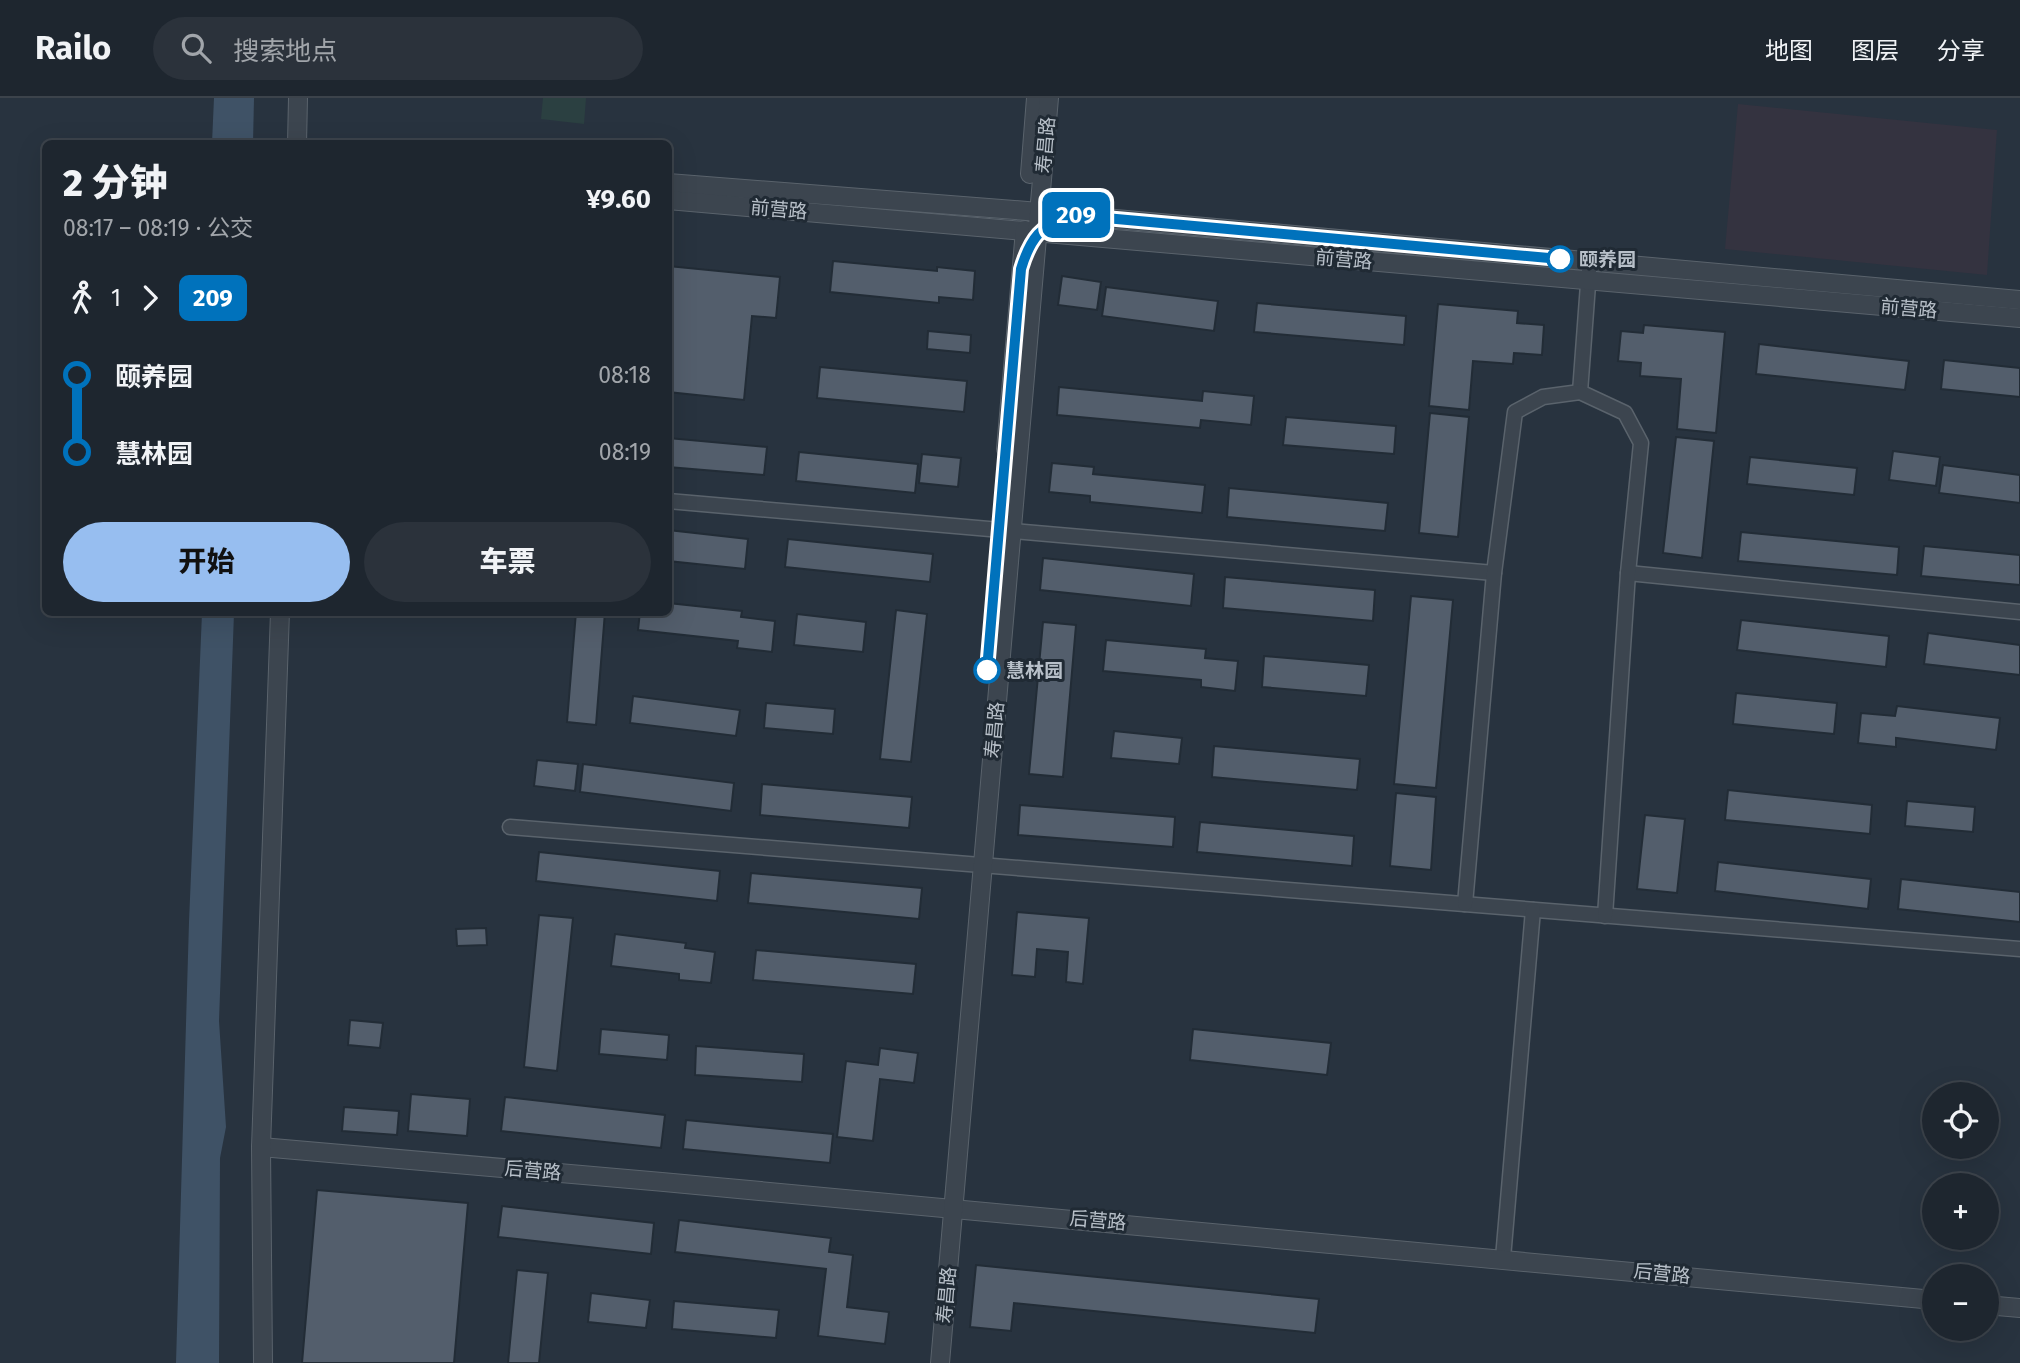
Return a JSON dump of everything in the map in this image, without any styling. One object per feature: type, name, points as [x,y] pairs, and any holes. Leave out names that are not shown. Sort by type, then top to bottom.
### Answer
[{"type":"street","points":[[297,140],[298,98]]},
{"type":"street","name":"寿昌路","points":[[940,1363],[948,1206],[976,865],[1028,270],[1035,233],[1033,211],[1036,98]]},
{"type":"street","name":"寿昌路","points":[[1033,211],[1049,98]]},
{"type":"street","name":"前营路","points":[[672,183],[1033,211],[2020,300]]},
{"type":"street","name":"前营路","points":[[672,200],[2020,317]]},
{"type":"street","points":[[1035,233],[1055,220],[1072,215]]},
{"type":"street","points":[[1028,270],[1045,249],[1069,235]]},
{"type":"street","points":[[1580,392],[1590,261]]},
{"type":"street","points":[[1465,904],[1494,573],[1515,412],[1544,397],[1580,392],[1625,413],[1641,443],[1605,916]]},
{"type":"street","points":[[672,501],[1494,573]]},
{"type":"street","points":[[1629,573],[2020,612]]},
{"type":"street","points":[[263,1363],[261,1147],[280,616]]},
{"type":"street","points":[[510,827],[2020,949]]},
{"type":"street","points":[[1503,1258],[1533,910]]},
{"type":"street","name":"后营路","points":[[261,1147],[948,1206],[1922,1299]]},
{"type":"street","name":"寿昌路","points":[[928,1363],[948,1206]]},
{"type":"street","points":[[1999,1306],[2020,1308]]},
{"type":"shaded area","points":[[214,98],[254,98],[253,140],[212,140]]},
{"type":"shaded area","points":[[1738,104],[1997,130],[1987,275],[1725,249]]},
{"type":"shaded area","points":[[202,616],[234,616],[219,1021],[226,1127],[220,1158],[219,1363],[176,1363],[189,922]]},
{"type":"green space","points":[[543,98],[586,98],[584,124],[541,119]]},
{"type":"building","points":[[833,261],[937,271],[937,267],[975,271],[973,300],[939,297],[939,303],[830,292]]},
{"type":"building","points":[[672,266],[780,277],[776,318],[752,316],[744,400],[672,392]]},
{"type":"building","points":[[1062,276],[1101,282],[1097,310],[1058,305]]},
{"type":"building","points":[[1106,287],[1218,301],[1214,331],[1102,316]]},
{"type":"building","points":[[1257,303],[1406,316],[1404,345],[1254,332]]},
{"type":"building","points":[[1438,304],[1518,311],[1517,323],[1544,325],[1542,355],[1514,353],[1513,364],[1473,361],[1469,410],[1429,406]]},
{"type":"building","points":[[1644,325],[1725,332],[1716,433],[1677,429],[1681,379],[1640,376],[1641,363],[1618,361],[1621,331],[1643,333]]},
{"type":"building","points":[[928,331],[971,335],[970,353],[927,349]]},
{"type":"building","points":[[1759,344],[1909,361],[1905,390],[1756,374]]},
{"type":"building","points":[[1944,360],[2020,368],[2020,397],[1941,389]]},
{"type":"building","points":[[820,367],[967,381],[964,412],[817,398]]},
{"type":"building","points":[[1059,387],[1202,401],[1203,391],[1254,396],[1251,425],[1201,420],[1200,428],[1057,415]]},
{"type":"building","points":[[1430,413],[1469,417],[1458,537],[1419,533]]},
{"type":"building","points":[[1286,417],[1396,426],[1394,454],[1283,445]]},
{"type":"building","points":[[1676,437],[1714,441],[1702,558],[1663,553]]},
{"type":"building","points":[[672,438],[767,447],[764,475],[672,467]]},
{"type":"building","points":[[1893,451],[1940,457],[1936,486],[1889,480]]},
{"type":"building","points":[[799,452],[918,464],[915,493],[796,481]]},
{"type":"building","points":[[922,454],[961,458],[958,487],[919,483]]},
{"type":"building","points":[[1750,457],[1857,468],[1854,495],[1747,484]]},
{"type":"building","points":[[1052,463],[1094,467],[1093,474],[1205,485],[1202,513],[1090,502],[1090,496],[1049,492]]},
{"type":"building","points":[[1943,465],[2020,475],[2020,503],[1939,493]]},
{"type":"building","points":[[1229,488],[1388,503],[1385,531],[1227,517]]},
{"type":"building","points":[[672,530],[748,539],[745,569],[672,561]]},
{"type":"building","points":[[1741,532],[1899,547],[1897,575],[1738,561]]},
{"type":"building","points":[[788,539],[933,554],[930,582],[785,567]]},
{"type":"building","points":[[1924,546],[2020,555],[2020,585],[1921,576]]},
{"type":"building","points":[[1043,558],[1194,574],[1191,606],[1040,590]]},
{"type":"building","points":[[1225,577],[1375,590],[1373,621],[1223,608]]},
{"type":"building","points":[[1411,596],[1453,600],[1436,788],[1394,784]]},
{"type":"building","points":[[672,603],[742,611],[741,617],[775,621],[772,652],[737,648],[738,641],[638,630],[640,616],[672,616]]},
{"type":"building","points":[[896,610],[927,614],[911,762],[880,759]]},
{"type":"building","points":[[797,614],[866,622],[863,652],[794,645]]},
{"type":"building","points":[[576,616],[605,616],[596,725],[567,722]]},
{"type":"building","points":[[1741,620],[1889,636],[1886,667],[1737,650]]},
{"type":"building","points":[[1043,622],[1076,625],[1063,777],[1029,774]]},
{"type":"building","points":[[1928,633],[2020,645],[2020,675],[1924,664]]},
{"type":"building","points":[[1106,640],[1206,649],[1205,658],[1238,661],[1235,691],[1201,687],[1201,680],[1103,671]]},
{"type":"building","points":[[1264,656],[1369,665],[1366,696],[1262,687]]},
{"type":"building","points":[[1736,693],[1837,703],[1834,734],[1733,724]]},
{"type":"building","points":[[633,696],[740,710],[736,736],[630,723]]},
{"type":"building","points":[[766,703],[835,709],[833,734],[764,728]]},
{"type":"building","points":[[1897,706],[2000,718],[1996,750],[1896,738],[1896,747],[1858,743],[1861,713],[1895,716]]},
{"type":"building","points":[[1114,731],[1182,738],[1179,764],[1111,758]]},
{"type":"building","points":[[1214,746],[1360,759],[1357,790],[1212,777]]},
{"type":"building","points":[[537,760],[578,764],[575,791],[534,786]]},
{"type":"building","points":[[583,764],[734,783],[731,811],[580,792]]},
{"type":"building","points":[[762,784],[912,797],[909,828],[760,815]]},
{"type":"building","points":[[1728,790],[1872,805],[1870,834],[1725,820]]},
{"type":"building","points":[[1396,793],[1436,797],[1431,870],[1390,866]]},
{"type":"building","points":[[1907,801],[1975,807],[1973,832],[1905,826]]},
{"type":"building","points":[[1020,805],[1175,817],[1173,847],[1018,835]]},
{"type":"building","points":[[1645,815],[1685,819],[1677,893],[1637,889]]},
{"type":"building","points":[[1200,822],[1354,836],[1352,866],[1197,852]]},
{"type":"building","points":[[539,852],[720,871],[717,901],[536,881]]},
{"type":"building","points":[[1718,862],[1871,879],[1868,909],[1715,891]]},
{"type":"building","points":[[751,873],[922,888],[919,919],[748,903]]},
{"type":"building","points":[[1901,879],[2020,892],[2020,922],[1898,909]]},
{"type":"building","points":[[1017,912],[1089,918],[1083,984],[1066,982],[1068,952],[1037,949],[1035,977],[1012,975]]},
{"type":"building","points":[[539,915],[573,918],[557,1071],[524,1067]]},
{"type":"building","points":[[486,928],[487,945],[457,946],[456,929]]},
{"type":"building","points":[[615,934],[686,943],[685,948],[715,952],[711,983],[679,980],[679,974],[611,966]]},
{"type":"building","points":[[756,950],[916,964],[913,994],[753,980]]},
{"type":"building","points":[[350,1020],[383,1023],[380,1048],[348,1045]]},
{"type":"building","points":[[601,1029],[669,1035],[667,1060],[599,1054]]},
{"type":"building","points":[[1193,1029],[1331,1043],[1327,1075],[1190,1060]]},
{"type":"building","points":[[696,1046],[804,1054],[802,1082],[695,1075]]},
{"type":"building","points":[[880,1048],[918,1053],[914,1083],[880,1079],[873,1141],[837,1137],[846,1061],[878,1065]]},
{"type":"building","points":[[411,1094],[470,1099],[467,1136],[408,1131]]},
{"type":"building","points":[[505,1097],[665,1115],[661,1148],[501,1131]]},
{"type":"building","points":[[344,1107],[399,1111],[397,1135],[342,1131]]},
{"type":"building","points":[[686,1120],[833,1134],[830,1163],[683,1149]]},
{"type":"building","points":[[317,1190],[468,1203],[454,1363],[302,1363]]},
{"type":"building","points":[[502,1206],[654,1223],[651,1254],[498,1237]]},
{"type":"building","points":[[679,1220],[831,1238],[829,1252],[853,1255],[847,1307],[889,1312],[885,1344],[818,1336],[826,1269],[675,1252]]},
{"type":"building","points":[[976,1265],[1319,1299],[1315,1333],[1014,1303],[1011,1331],[970,1327]]},
{"type":"building","points":[[517,1270],[548,1273],[539,1363],[508,1363]]},
{"type":"building","points":[[591,1293],[650,1300],[646,1328],[588,1322]]},
{"type":"building","points":[[674,1301],[779,1310],[776,1338],[672,1329]]},
{"type":"bus line","name":"209","points":[[987,670],[1021,269],[1032,241],[1047,225],[1072,215],[1560,259]]},
{"type":"place","name":"颐养园","points":[[1560,259]]},
{"type":"place","name":"慧林园","points":[[987,670]]}]
